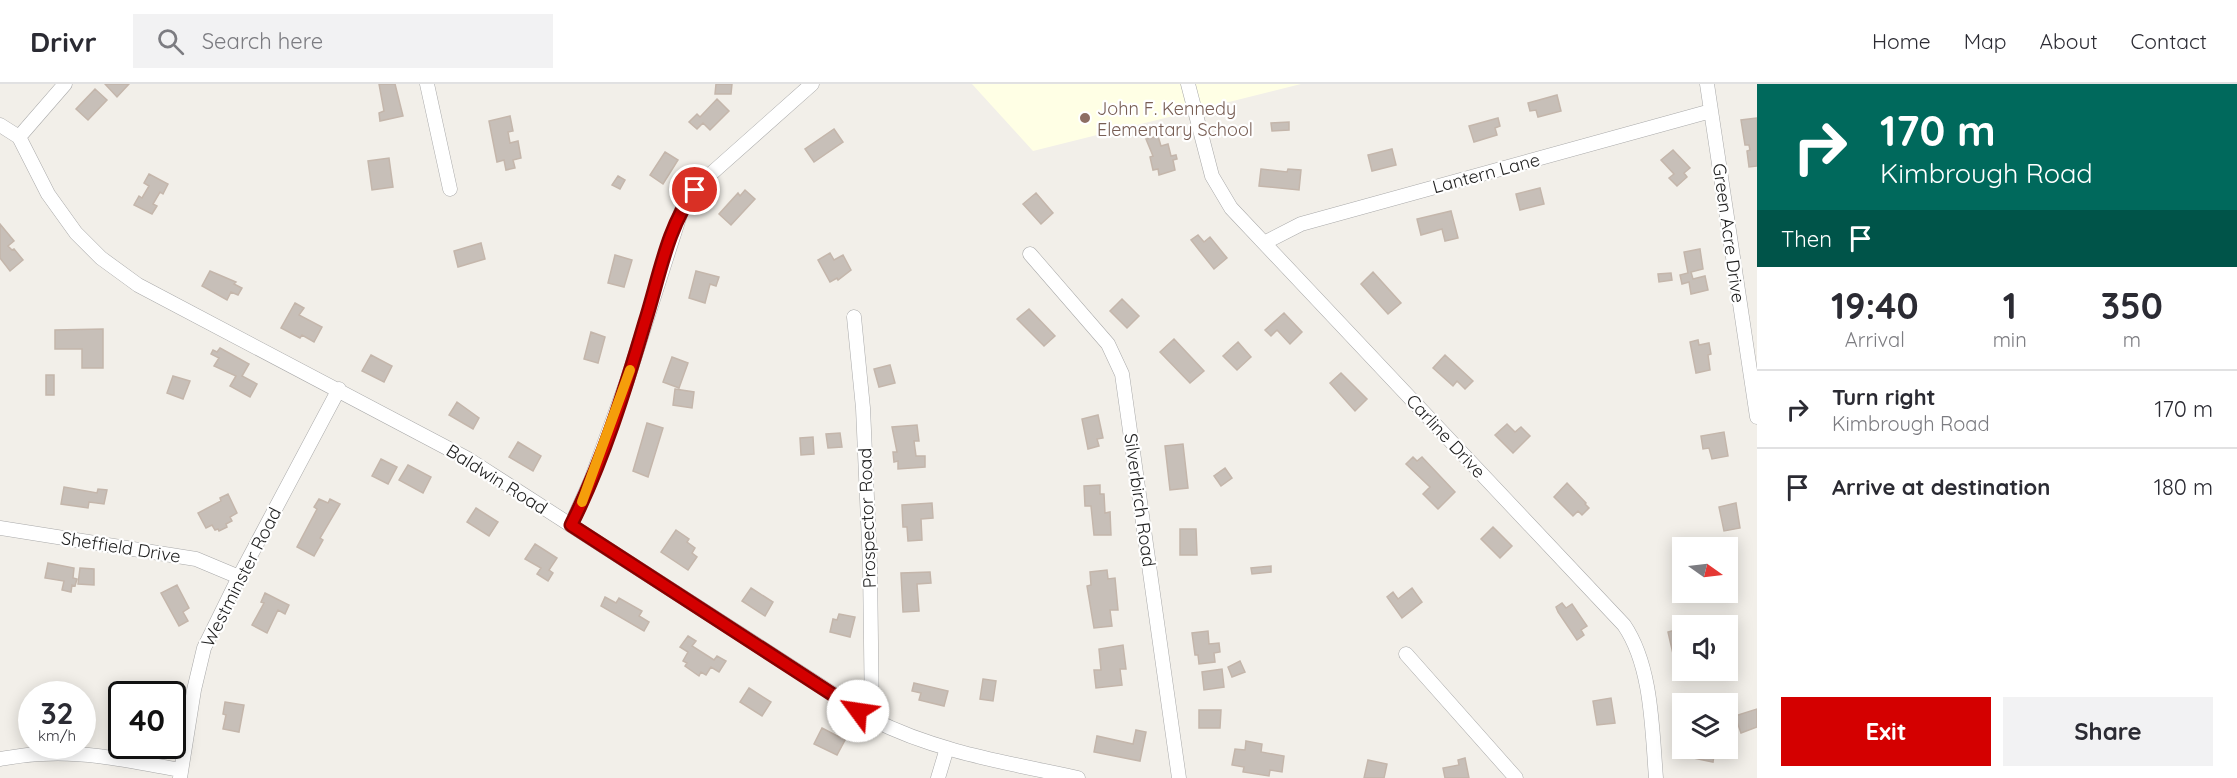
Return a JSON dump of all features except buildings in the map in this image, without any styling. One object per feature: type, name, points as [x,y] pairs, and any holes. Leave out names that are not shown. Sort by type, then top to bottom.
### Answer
[{"type":"street","points":[[0,124],[19,137],[65,84]]},
{"type":"street","points":[[427,84],[450,189]]},
{"type":"street","points":[[571,525],[591,480],[627,381],[681,212],[704,180],[812,84]]},
{"type":"street","name":"Carline Drive","points":[[1188,84],[1215,183],[1232,208],[1624,625],[1638,647],[1642,663],[1656,778]]},
{"type":"street","name":"Green Acre Drive","points":[[1707,84],[1757,417]]},
{"type":"street","name":"Lantern Lane","points":[[1264,243],[1301,224],[1711,111]]},
{"type":"street","name":"Baldwin Road","points":[[19,137],[30,163],[67,222],[83,242],[109,264],[164,300],[468,459],[793,671],[872,719],[902,734],[947,748],[1078,778]]},
{"type":"street","name":"Silverbirch Road","points":[[1030,254],[1108,344],[1122,374],[1179,778]]},
{"type":"street","name":"Prospector Road","points":[[854,317],[864,408],[872,719]]},
{"type":"street","name":"Westminster Road","points":[[180,774],[194,690],[204,648],[239,577],[339,390]]},
{"type":"street","name":"Sheffield Drive","points":[[0,528],[196,559],[239,577]]},
{"type":"street","points":[[1406,654],[1516,778]]},
{"type":"street","points":[[938,778],[947,748]]},
{"type":"street","points":[[0,759],[42,754],[99,756],[180,774]]},
{"type":"shaded area","name":"John F. Kennedy Elementary School","points":[[972,84],[1301,84],[1033,151]]},
{"type":"slow traffic","points":[[582,502],[630,370]]},
{"type":"place","name":"John F. Kennedy Elementary School","points":[[1085,118]]},
{"type":"route","points":[[695,190],[675,224],[627,381],[591,480],[571,525],[858,711]]}]
